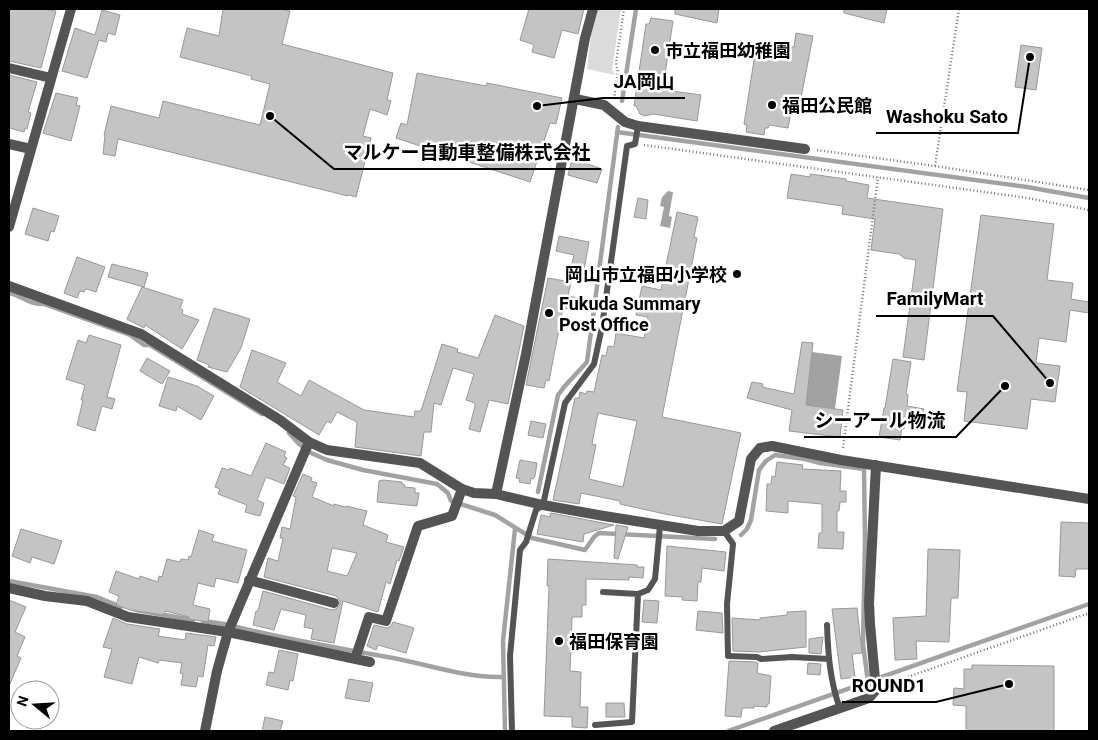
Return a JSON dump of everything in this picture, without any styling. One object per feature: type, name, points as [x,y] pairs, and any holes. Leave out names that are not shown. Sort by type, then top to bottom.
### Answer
[{"type":"street","points":[[9,227],[71,9]]},
{"type":"street","points":[[496,494],[526,354],[585,38],[593,9]]},
{"type":"street","points":[[9,68],[51,78]]},
{"type":"street","points":[[575,99],[604,105],[625,122],[638,129],[805,149]]},
{"type":"street","points":[[9,144],[31,149]]},
{"type":"street","points":[[9,286],[141,334],[280,420],[307,447],[420,464],[461,494],[496,494],[660,529],[724,530],[739,521],[752,459],[760,448],[772,446],[841,460],[1089,499]]},
{"type":"street","points":[[205,731],[216,671],[229,627],[307,447]]},
{"type":"street","points":[[774,731],[838,704],[869,698],[877,684],[869,603],[876,465]]},
{"type":"street","points":[[356,655],[369,617],[386,621],[418,526],[452,516],[461,494]]},
{"type":"street","points":[[249,580],[334,603]]},
{"type":"street","points":[[9,588],[45,596],[87,601],[128,617],[229,627],[356,655],[370,662]]},
{"type":"lane","points":[[512,731],[510,656],[520,550],[526,542],[536,510],[543,505],[565,403],[594,364],[602,327],[628,146],[635,142],[638,129]]},
{"type":"lane","points":[[603,592],[638,594],[648,590],[655,579],[660,529]]},
{"type":"lane","points":[[724,530],[733,544],[727,604],[728,656],[756,657],[761,659],[792,657],[828,659]]},
{"type":"lane","points":[[595,725],[632,722],[638,594]]},
{"type":"lane","points":[[827,625],[828,659],[833,690],[838,704]]},
{"type":"path","points":[[612,110],[618,72],[616,63],[624,9]]},
{"type":"path","points":[[935,166],[960,9]]},
{"type":"path","points":[[635,142],[1028,198],[1089,210]]},
{"type":"path","points":[[805,149],[935,166],[1089,190]]},
{"type":"path","points":[[841,460],[878,177]]},
{"type":"path","points":[[877,684],[1089,613]]},
{"type":"shaded area","points":[[598,9],[621,9],[612,70],[615,75],[587,69],[591,35]]},
{"type":"shaded area","points":[[668,191],[673,192],[669,216],[672,217],[670,228],[660,226],[664,207],[660,206],[662,197]]},
{"type":"shaded area","points":[[812,352],[842,356],[835,409],[806,405]]},
{"type":"building","points":[[9,9],[56,11],[41,68],[9,61]]},
{"type":"building","points":[[223,9],[281,9],[290,11],[282,44],[393,73],[387,100],[391,101],[387,115],[370,109],[363,136],[371,138],[356,197],[118,139],[115,156],[103,154],[104,135],[111,106],[159,118],[163,101],[260,125],[270,84],[251,79],[252,76],[180,57],[187,28],[219,36]]},
{"type":"building","points":[[529,9],[584,9],[578,34],[562,30],[554,58],[532,52],[534,45],[520,40]]},
{"type":"building","points":[[675,9],[719,9],[717,23],[675,14]]},
{"type":"building","points":[[844,9],[887,9],[884,23],[844,13]]},
{"type":"building","points":[[102,10],[120,15],[115,35],[108,33],[106,42],[99,40],[87,78],[62,71],[75,28],[95,35]]},
{"type":"building","name":"市立福田幼稚園","points":[[651,18],[673,21],[665,74],[674,81],[672,91],[701,95],[697,121],[653,114],[645,116],[640,114],[636,106],[634,106],[646,24],[649,24]]},
{"type":"building","name":"福田公民館","points":[[796,33],[813,36],[800,103],[793,102],[788,128],[769,125],[768,128],[765,128],[764,135],[746,132],[747,125],[744,124],[757,41],[794,47]]},
{"type":"building","points":[[1021,45],[1042,48],[1036,90],[1015,87]]},
{"type":"building","points":[[417,73],[486,86],[487,83],[562,98],[556,124],[550,123],[530,182],[396,138],[401,123],[407,125]]},
{"type":"building","points":[[9,75],[37,82],[28,112],[31,113],[27,129],[25,128],[24,132],[9,128]]},
{"type":"building","points":[[56,93],[78,98],[76,105],[80,106],[71,141],[43,133]]},
{"type":"building","points":[[582,162],[602,169],[597,183],[568,175],[571,163],[581,164]]},
{"type":"building","points":[[791,174],[810,177],[810,174],[846,179],[846,181],[869,185],[867,198],[943,209],[924,360],[903,357],[916,260],[904,258],[899,254],[871,250],[875,219],[842,214],[843,206],[787,198]]},
{"type":"building","points":[[638,198],[648,200],[646,219],[634,217]]},
{"type":"building","points":[[33,208],[59,216],[54,232],[51,231],[48,241],[25,234]]},
{"type":"building","points":[[677,212],[698,217],[694,237],[697,238],[662,417],[741,433],[722,524],[665,514],[620,504],[620,501],[581,493],[579,504],[553,500],[575,398],[579,398],[580,392],[586,394],[587,391],[594,392],[602,355],[606,356],[608,346],[614,347],[616,333],[644,338],[648,317],[636,315],[642,286],[661,290]],"holes":[[[598,413],[637,421],[623,487],[589,479],[596,445],[592,444]]]},
{"type":"building","points":[[981,215],[1054,224],[1047,280],[1073,283],[1071,299],[1089,302],[1089,313],[1070,310],[1066,342],[1039,338],[1036,363],[1060,366],[1055,402],[1031,399],[1027,429],[964,421],[967,392],[957,391]]},
{"type":"building","points":[[559,236],[589,242],[583,275],[570,272],[574,255],[556,251]]},
{"type":"building","points":[[77,257],[105,267],[96,292],[86,289],[84,292],[80,291],[77,298],[64,293]]},
{"type":"building","points":[[112,264],[148,273],[144,287],[108,277]]},
{"type":"building","points":[[548,278],[571,282],[568,296],[589,300],[587,312],[563,308],[549,381],[546,380],[544,388],[526,385]]},
{"type":"building","points":[[142,287],[183,300],[180,308],[183,310],[182,314],[199,320],[182,349],[145,325],[144,328],[127,319]]},
{"type":"building","points":[[214,308],[250,319],[241,348],[227,372],[208,367],[209,365],[197,360]]},
{"type":"building","points":[[495,315],[524,326],[508,404],[489,400],[480,432],[469,429],[475,403],[466,400],[474,374],[453,368],[441,405],[434,403],[431,432],[424,432],[421,456],[355,447],[357,422],[337,412],[331,423],[327,421],[319,435],[240,387],[252,350],[286,363],[277,382],[301,396],[309,380],[364,410],[414,417],[415,411],[421,411],[442,344],[458,349],[457,352],[478,358]]},
{"type":"building","points":[[89,335],[121,345],[107,397],[115,399],[112,409],[102,406],[95,431],[77,425],[85,385],[66,379],[78,340],[86,343]]},
{"type":"building","points":[[802,342],[813,343],[806,405],[843,410],[840,437],[789,431],[792,410],[747,398],[752,382],[763,384],[762,387],[794,394]]},
{"type":"building","points":[[147,358],[170,371],[162,384],[140,371]]},
{"type":"building","points":[[893,359],[911,362],[906,394],[908,395],[907,406],[924,409],[922,419],[909,417],[908,424],[905,423],[904,429],[902,428],[900,440],[879,437]]},
{"type":"building","points":[[168,377],[197,386],[214,396],[201,420],[177,406],[176,411],[159,406]]},
{"type":"building","points":[[531,421],[546,424],[543,438],[528,435]]},
{"type":"building","points":[[266,443],[286,452],[284,456],[287,458],[283,465],[290,468],[284,484],[266,477],[257,500],[264,503],[260,516],[245,512],[247,505],[218,494],[220,489],[215,487],[222,468],[229,470],[230,468],[251,476]]},
{"type":"building","points":[[520,460],[537,463],[535,476],[533,479],[531,478],[530,484],[519,482],[520,479],[516,478]]},
{"type":"building","points":[[777,462],[803,465],[802,469],[841,471],[840,491],[846,491],[846,502],[840,502],[839,511],[837,511],[837,532],[844,532],[843,549],[818,548],[819,533],[822,533],[822,504],[788,501],[788,513],[766,511],[767,484],[771,484],[772,476],[775,477]]},
{"type":"building","points":[[303,474],[312,478],[311,481],[317,483],[312,497],[334,506],[334,504],[367,511],[363,525],[388,535],[386,542],[404,547],[399,561],[397,560],[390,584],[386,582],[378,612],[343,601],[334,643],[311,639],[313,629],[304,627],[306,615],[281,609],[274,630],[253,625],[263,591],[332,610],[340,605],[340,601],[336,596],[264,577],[268,558],[278,561],[283,538],[280,538],[282,527],[290,529],[296,497],[293,496]],"holes":[[[332,548],[357,553],[347,576],[327,571]]]},
{"type":"building","points":[[379,481],[402,482],[405,485],[404,487],[415,488],[415,493],[419,493],[417,506],[377,502]]},
{"type":"building","points":[[551,513],[614,525],[584,534],[583,542],[537,534],[541,515],[550,517]]},
{"type":"building","points":[[1061,522],[1089,523],[1089,569],[1076,569],[1075,577],[1059,576]]},
{"type":"building","points":[[616,525],[628,527],[618,559],[614,558]]},
{"type":"building","points":[[21,529],[62,541],[54,564],[32,557],[30,563],[12,556]]},
{"type":"building","points":[[199,530],[214,535],[212,541],[247,550],[238,583],[216,578],[214,587],[198,583],[193,605],[210,609],[208,622],[188,619],[189,617],[165,611],[164,615],[130,610],[116,605],[119,596],[109,592],[116,571],[139,579],[140,576],[158,582],[159,576],[162,577],[167,559],[180,562],[181,559],[188,560],[189,556],[191,557]]},
{"type":"building","points":[[667,546],[726,552],[724,571],[702,568],[701,582],[698,582],[697,601],[682,600],[683,597],[665,596]]},
{"type":"building","points":[[928,549],[960,550],[958,598],[951,598],[949,642],[916,641],[917,659],[895,660],[893,618],[926,616]]},
{"type":"building","points":[[548,559],[644,567],[643,578],[629,577],[629,580],[586,579],[586,605],[582,605],[582,617],[572,617],[570,671],[581,672],[580,707],[588,707],[587,728],[572,727],[572,717],[544,716],[549,586],[547,586]]},
{"type":"building","points":[[9,600],[26,607],[15,632],[25,637],[17,656],[21,658],[9,686]]},
{"type":"building","points":[[644,600],[659,601],[657,623],[642,622]]},
{"type":"building","points":[[857,608],[862,653],[852,654],[855,677],[841,679],[832,609]]},
{"type":"building","points":[[698,611],[722,613],[723,633],[696,630]]},
{"type":"building","points":[[806,611],[806,647],[759,652],[733,651],[732,618],[760,620],[760,618],[787,615],[787,612]]},
{"type":"building","points":[[113,618],[127,624],[160,629],[158,636],[185,640],[186,633],[216,637],[214,646],[208,645],[203,677],[198,676],[196,687],[181,685],[183,674],[180,673],[182,663],[159,660],[158,663],[139,657],[132,684],[104,677],[112,649],[103,647]]},
{"type":"building","points":[[393,622],[414,628],[406,653],[378,645],[376,650],[367,646],[374,625],[387,628]]},
{"type":"building","points":[[823,637],[821,654],[809,653],[809,639]]},
{"type":"building","points":[[279,650],[298,654],[293,681],[290,680],[288,690],[266,685],[269,672],[274,673]]},
{"type":"building","points":[[729,661],[756,662],[758,663],[757,673],[771,676],[769,704],[767,704],[767,707],[754,706],[754,708],[742,708],[741,717],[725,716]]},
{"type":"building","points":[[808,663],[821,664],[820,675],[807,674]]},
{"type":"building","points":[[972,665],[1054,666],[1054,731],[966,731],[966,706],[953,705],[954,688],[964,689],[964,669],[972,669]]},
{"type":"building","points":[[349,679],[373,683],[369,702],[345,698]]},
{"type":"building","points":[[606,703],[624,703],[625,717],[606,717]]},
{"type":"building","points":[[265,717],[283,721],[280,731],[262,731]]},
{"type":"waterway","points":[[622,101],[636,9]]},
{"type":"waterway","points":[[538,492],[558,395],[587,362],[618,127]]},
{"type":"waterway","points":[[617,132],[1027,187],[1089,198]]},
{"type":"waterway","points":[[9,293],[130,335],[144,345],[150,345],[262,414]]},
{"type":"waterway","points":[[289,433],[311,453],[327,460],[363,470],[437,484],[448,493],[451,501],[495,515],[532,538],[585,550],[599,533],[715,539]]},
{"type":"waterway","points":[[741,535],[747,529],[751,520],[759,470],[766,461],[775,455],[864,469],[863,644],[868,682]]},
{"type":"waterway","points":[[505,731],[503,641],[515,529]]},
{"type":"waterway","points":[[9,581],[97,597],[121,607]]},
{"type":"waterway","points":[[728,731],[1089,604]]},
{"type":"waterway","points":[[136,610],[193,620]]},
{"type":"waterway","points":[[203,621],[462,673],[503,677]]},
{"type":"place","name":"市立福田幼稚園","points":[[655,50]]},
{"type":"place","name":"Washoku Sato","points":[[1030,57]]},
{"type":"place","name":"福田公民館","points":[[772,105]]},
{"type":"place","name":"JA岡山","points":[[537,106]]},
{"type":"place","name":"マルケー自動車整備株式会社","points":[[270,116]]},
{"type":"place","name":"岡山市立福田小学校","points":[[737,274]]},
{"type":"place","name":"Fukuda Summary Post Office","points":[[549,313]]},
{"type":"place","name":"FamilyMart","points":[[1050,383]]},
{"type":"place","name":"シーアール物流","points":[[1005,386]]},
{"type":"place","name":"福田保育園","points":[[559,641]]},
{"type":"place","name":"ROUND1","points":[[1009,684]]}]
